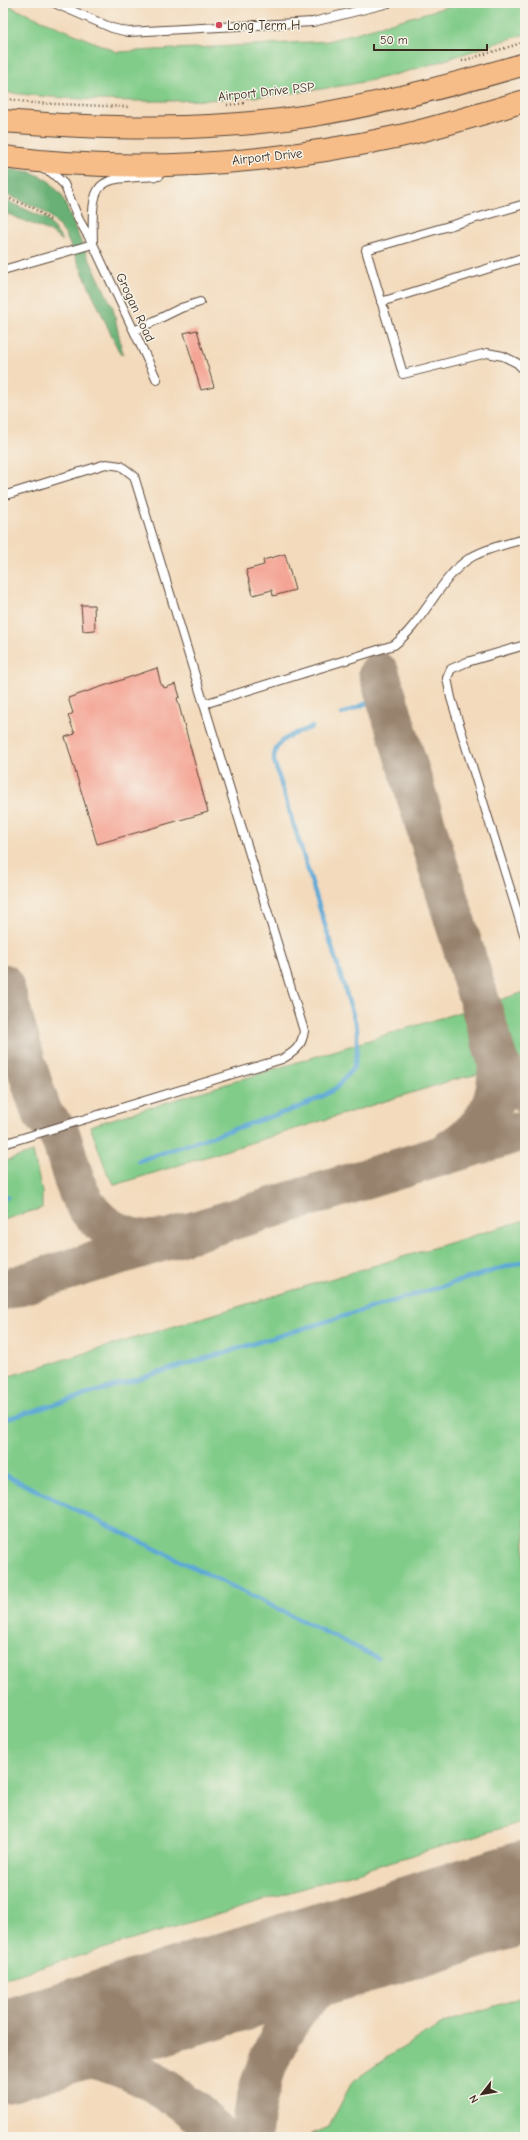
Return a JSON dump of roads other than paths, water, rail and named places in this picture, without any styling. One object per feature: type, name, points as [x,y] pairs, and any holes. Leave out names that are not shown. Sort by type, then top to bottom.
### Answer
[{"type":"main road","points":[[3,121],[125,128],[226,124],[306,116],[406,97],[525,64]]},
{"type":"main road","name":"Airport Drive","points":[[7,158],[139,165],[256,159],[358,144],[400,136],[525,101]]},
{"type":"lane","points":[[54,3],[112,28],[128,32],[313,22],[389,3]]},
{"type":"lane","name":"Grogan Road","points":[[7,158],[51,172],[64,184],[79,220],[93,244],[157,380]]},
{"type":"lane","points":[[184,174],[256,159]]},
{"type":"lane","name":"Grogan Road","points":[[93,244],[92,206],[96,192],[100,187],[112,179],[120,177],[170,175]]},
{"type":"lane","points":[[525,204],[366,250],[403,374],[487,353],[504,356],[517,363],[525,371]]},
{"type":"lane","points":[[3,270],[93,244]]},
{"type":"lane","points":[[381,302],[525,257]]},
{"type":"lane","points":[[134,331],[181,308],[200,302]]},
{"type":"lane","points":[[3,496],[106,464],[115,464],[128,470],[134,476],[304,1031],[299,1048],[292,1054],[282,1059],[3,1144]]},
{"type":"lane","points":[[204,704],[388,648],[407,634],[462,564],[478,554],[525,539]]},
{"type":"lane","points":[[525,645],[467,662],[451,669],[447,678],[451,698],[525,937]]},
{"type":"waterway","points":[[342,714],[367,703]]},
{"type":"waterway","points":[[138,1161],[300,1107],[336,1088],[354,1067],[357,1053],[357,1028],[274,761],[277,747],[281,742],[292,735],[312,727]]},
{"type":"waterway","points":[[3,1199],[7,1197]]},
{"type":"waterway","points":[[3,1420],[525,1261]]},
{"type":"waterway","points":[[3,1474],[378,1658]]},
{"type":"place","name":"Long Term H","points":[[219,25]]}]
